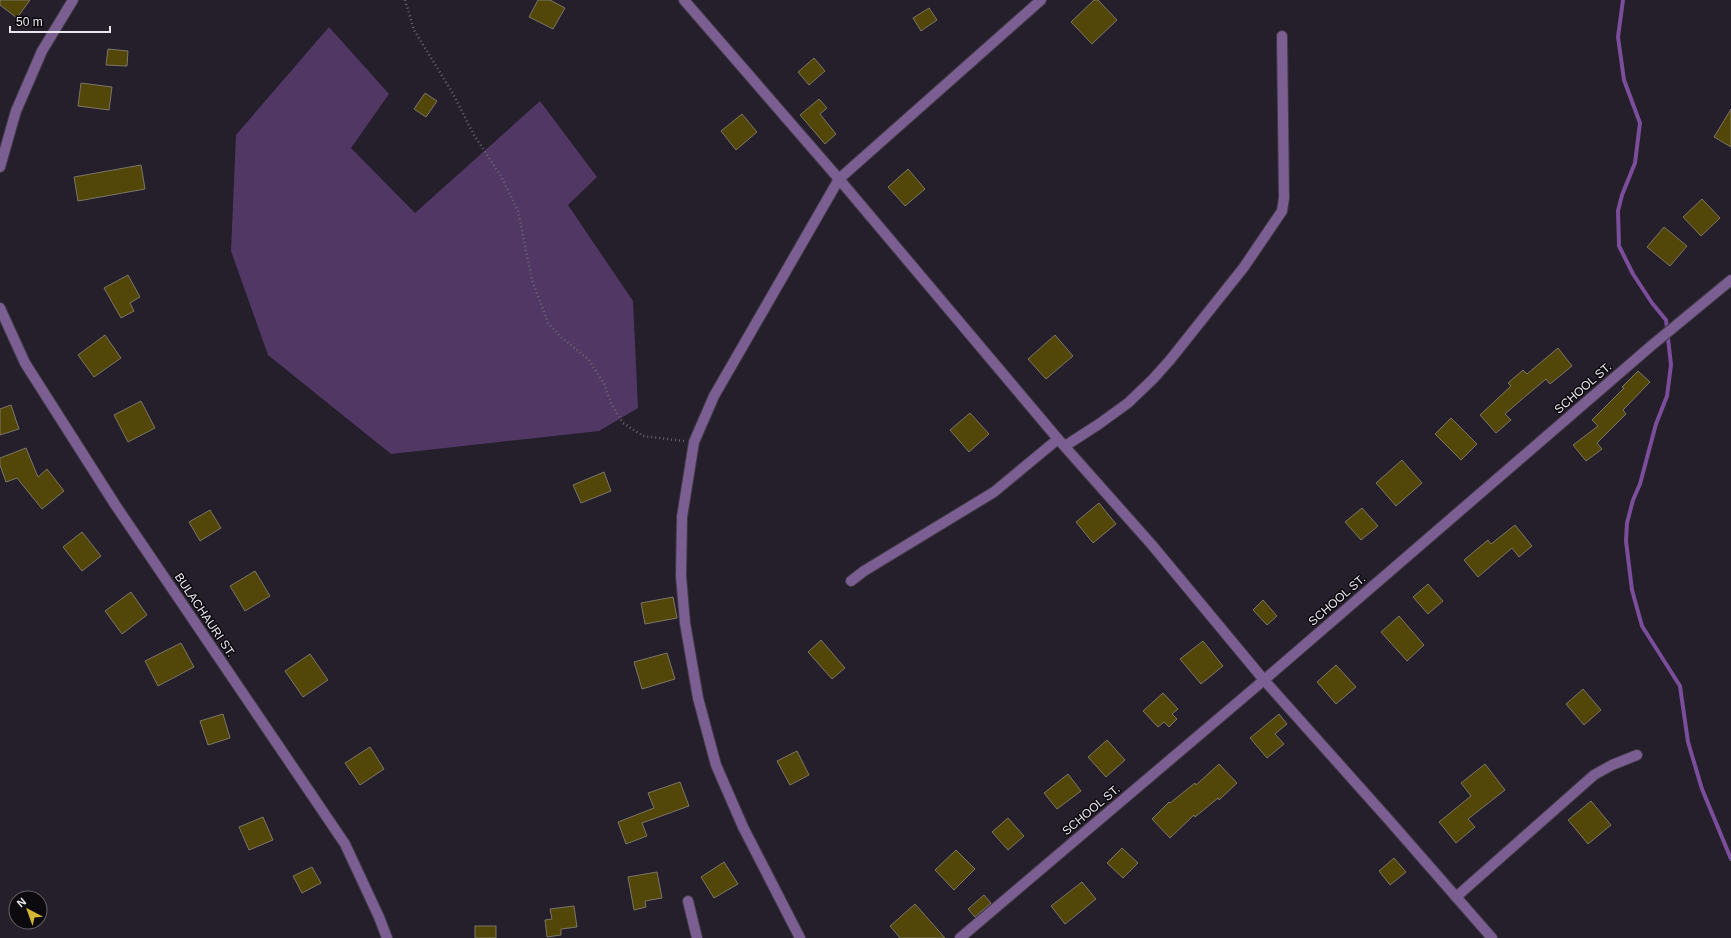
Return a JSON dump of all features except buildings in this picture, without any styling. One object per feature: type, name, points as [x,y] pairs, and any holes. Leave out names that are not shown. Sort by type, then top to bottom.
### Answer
[{"type":"street","points":[[0,167],[19,104],[42,51],[73,0]]},
{"type":"street","points":[[684,0],[839,179],[1061,442],[1152,545],[1264,680],[1388,818],[1492,938]]},
{"type":"street","points":[[800,938],[743,827],[716,765],[698,698],[685,623],[681,576],[682,517],[694,442],[714,396],[839,179],[1041,0]]},
{"type":"street","points":[[851,581],[864,571],[994,492],[1061,442],[1099,424],[1128,403],[1153,379],[1244,267],[1282,212],[1284,198],[1282,36]]},
{"type":"street","name":"SCHOOL ST.","points":[[960,938],[1264,680],[1650,346],[1731,280]]},
{"type":"street","name":"BULACHAURI ST.","points":[[0,308],[25,363],[112,500],[345,844],[379,917],[387,938]]},
{"type":"street","points":[[1456,897],[1594,775],[1612,764],[1637,755]]},
{"type":"street","points":[[688,901],[697,938]]},
{"type":"path","points":[[405,0],[414,30],[452,92],[474,135],[501,176],[518,211],[532,280],[548,323],[561,337],[589,360],[604,384],[612,405],[623,423],[643,436],[694,442]]},
{"type":"shaded area","points":[[329,27],[389,94],[351,148],[415,213],[540,101],[597,177],[568,205],[633,301],[638,408],[599,431],[391,454],[268,355],[231,251],[236,135]]},
{"type":"waterway","points":[[1623,0],[1618,37],[1624,80],[1640,123],[1635,163],[1622,195],[1618,211],[1619,246],[1633,274],[1652,303],[1666,320],[1671,365],[1667,396],[1656,424],[1640,484],[1633,500],[1627,523],[1626,541],[1632,590],[1642,626],[1680,686],[1688,742],[1702,789],[1731,859]]}]
